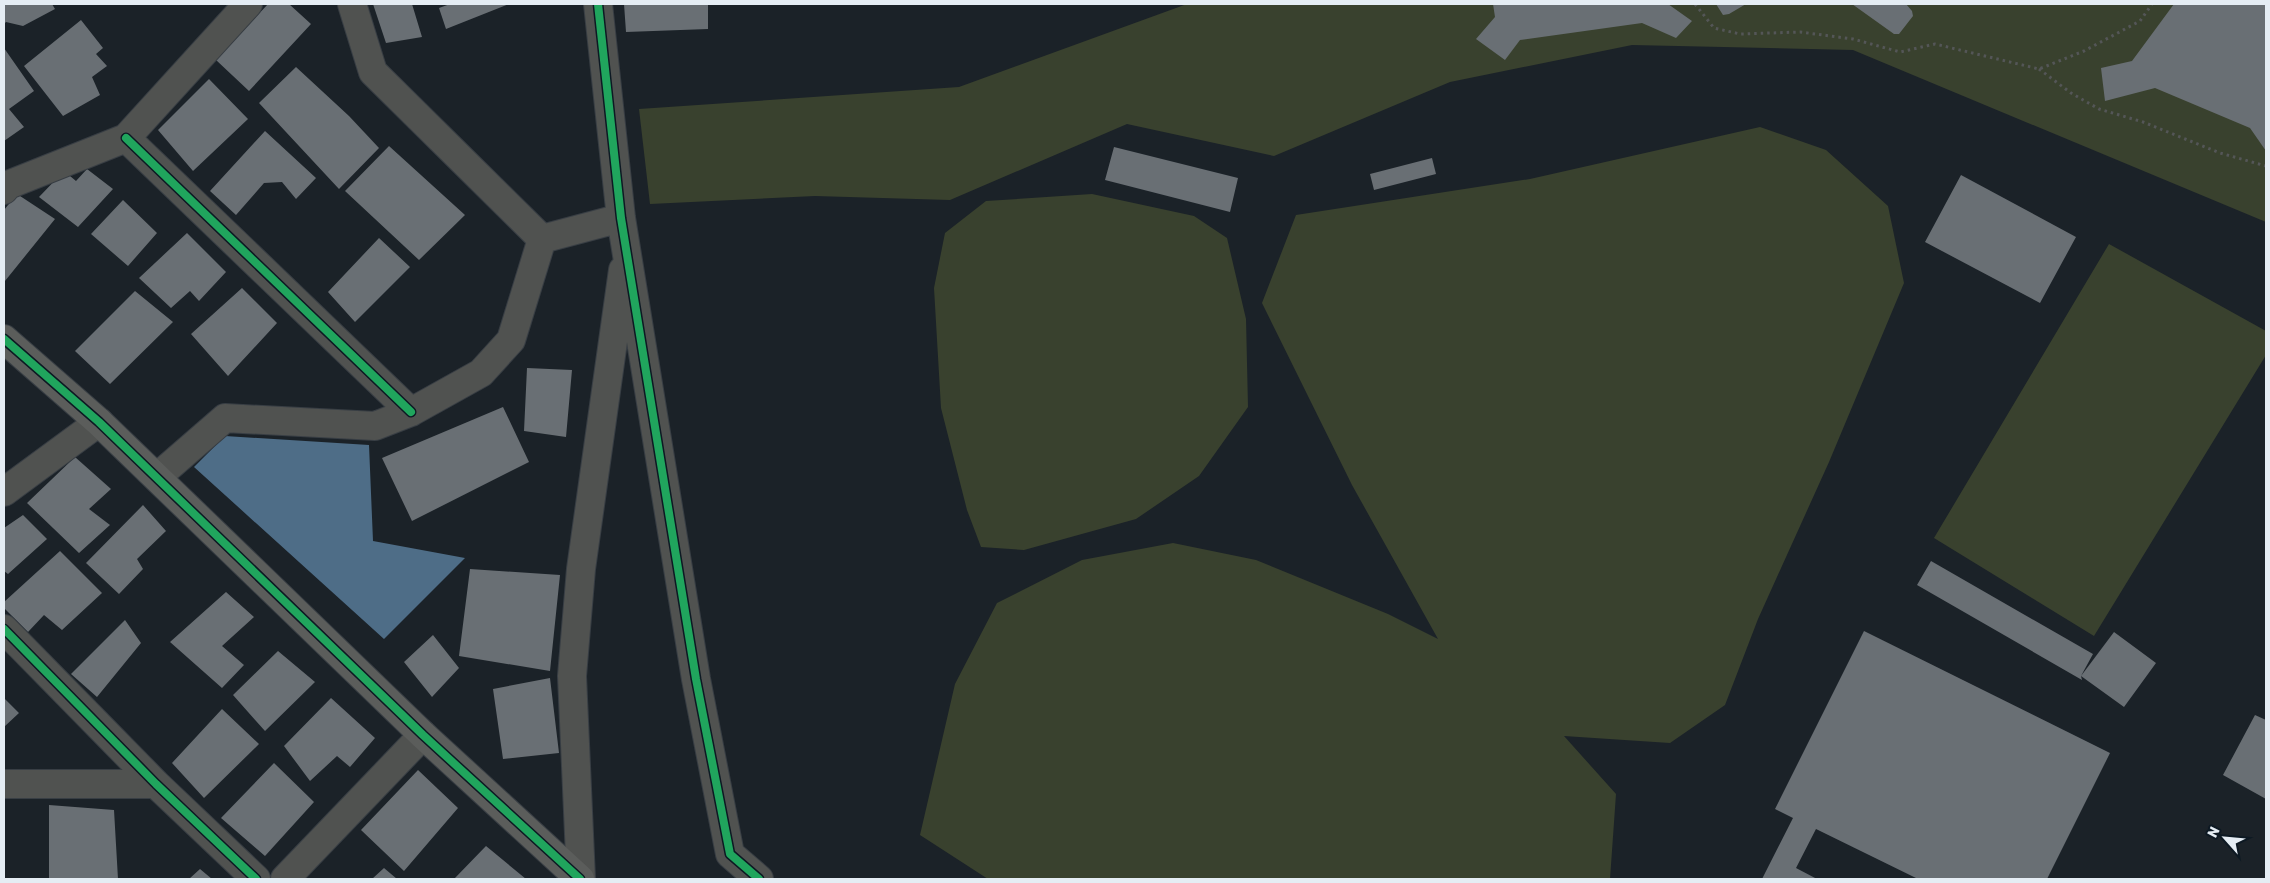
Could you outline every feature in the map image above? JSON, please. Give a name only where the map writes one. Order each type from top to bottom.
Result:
[{"type":"street","points":[[4,190],[8,185],[126,138],[248,4]]},
{"type":"street","points":[[352,4],[373,72],[542,239]]},
{"type":"street","points":[[598,4],[624,230],[696,679],[730,854],[758,879]]},
{"type":"street","points":[[126,138],[411,412]]},
{"type":"street","points":[[542,239],[624,230]]},
{"type":"street","points":[[580,879],[572,676],[581,569],[624,230]]},
{"type":"street","points":[[157,477],[225,418],[375,426],[411,412],[481,374],[510,340],[542,239]]},
{"type":"street","points":[[4,339],[99,422],[423,735],[580,879]]},
{"type":"street","points":[[4,492],[99,422]]},
{"type":"street","points":[[4,629],[156,784],[256,879]]},
{"type":"street","points":[[286,879],[423,735]]},
{"type":"street","points":[[4,784],[156,784]]},
{"type":"path","points":[[1695,4],[1714,28],[1740,34],[1800,32],[1853,39],[1900,52],[1935,44],[2039,68],[2071,93],[2099,109],[2143,122],[2220,153],[2266,166]]},
{"type":"path","points":[[2039,68],[2084,50],[2140,21],[2152,4]]},
{"type":"green space","points":[[1187,4],[2266,4],[2266,222],[1853,50],[1632,45],[1450,82],[1274,156],[1127,124],[950,200],[815,196],[650,204],[639,109],[959,87]]},
{"type":"green space","points":[[1760,127],[1826,150],[1888,206],[1904,283],[1829,462],[1758,619],[1725,705],[1670,743],[1564,736],[1616,794],[1610,879],[988,879],[920,835],[955,684],[997,603],[1082,560],[1173,543],[1256,560],[1388,614],[1438,639],[1352,485],[1262,303],[1296,215],[1530,179]]},
{"type":"green space","points":[[1092,194],[1194,216],[1227,238],[1246,319],[1248,407],[1199,476],[1136,519],[1024,550],[981,547],[967,510],[941,408],[934,288],[945,233],[986,201]]},
{"type":"green space","points":[[2109,244],[2266,331],[2266,355],[2094,636],[1934,538]]},
{"type":"water","points":[[225,436],[369,445],[373,541],[465,558],[384,639],[194,467]]},
{"type":"building","points":[[4,4],[52,4],[55,9],[23,26],[6,22],[4,24]]},
{"type":"building","points":[[268,4],[289,4],[311,24],[249,91],[216,60]]},
{"type":"building","points":[[373,4],[412,4],[422,37],[386,43]]},
{"type":"building","points":[[450,4],[509,4],[446,29],[439,8]]},
{"type":"building","points":[[624,4],[708,4],[708,29],[626,32]]},
{"type":"building","points":[[1493,4],[1668,4],[1692,21],[1676,38],[1642,23],[1520,40],[1505,60],[1476,39],[1495,17]]},
{"type":"building","points":[[1716,4],[1746,4],[1729,14],[1723,15]]},
{"type":"building","points":[[1852,4],[1906,4],[1912,11],[1913,16],[1899,34],[1894,34]]},
{"type":"building","points":[[2174,4],[2266,4],[2266,151],[2250,128],[2155,88],[2105,101],[2101,68],[2132,61]]},
{"type":"building","points":[[81,20],[103,48],[96,54],[107,66],[92,77],[100,95],[63,116],[24,66]]},
{"type":"building","points":[[4,48],[34,91],[9,109],[24,127],[4,141]]},
{"type":"building","points":[[296,67],[349,116],[379,148],[339,189],[259,103]]},
{"type":"building","points":[[209,79],[248,119],[193,171],[158,130]]},
{"type":"building","points":[[265,131],[316,178],[296,199],[282,182],[264,183],[236,215],[210,191]]},
{"type":"building","points":[[389,146],[465,215],[419,260],[345,191]]},
{"type":"building","points":[[1114,147],[1238,178],[1230,212],[1105,180]]},
{"type":"building","points":[[1432,158],[1436,174],[1374,190],[1370,174]]},
{"type":"building","points":[[87,169],[113,189],[78,227],[39,197],[64,171],[76,181]]},
{"type":"building","points":[[1961,175],[2076,237],[2040,303],[1925,242]]},
{"type":"building","points":[[17,194],[55,219],[5,281],[4,210]]},
{"type":"building","points":[[123,200],[157,233],[128,266],[91,234]]},
{"type":"building","points":[[187,233],[226,272],[199,301],[190,291],[171,308],[139,278]]},
{"type":"building","points":[[379,238],[410,267],[355,322],[328,292]]},
{"type":"building","points":[[242,288],[277,323],[228,376],[191,334]]},
{"type":"building","points":[[135,291],[173,322],[110,384],[75,351]]},
{"type":"building","points":[[527,368],[572,370],[566,437],[524,431]]},
{"type":"building","points":[[503,407],[529,462],[412,521],[382,458]]},
{"type":"building","points":[[75,457],[111,489],[89,509],[110,525],[79,553],[27,503]]},
{"type":"building","points":[[143,505],[166,531],[137,559],[143,569],[119,594],[86,563]]},
{"type":"building","points":[[23,515],[47,539],[8,574],[4,571],[4,528]]},
{"type":"building","points":[[60,551],[102,593],[62,630],[44,615],[28,632],[4,608],[4,602]]},
{"type":"building","points":[[1931,561],[2093,654],[2081,676],[2082,680],[1917,585]]},
{"type":"building","points":[[470,569],[560,575],[550,671],[459,656]]},
{"type":"building","points":[[226,592],[254,617],[222,646],[244,665],[222,688],[170,642]]},
{"type":"building","points":[[125,620],[141,643],[97,697],[71,674]]},
{"type":"building","points":[[1864,631],[2110,753],[2047,879],[1918,879],[1816,829],[1796,868],[1817,879],[1762,879],[1793,818],[1775,809]]},
{"type":"building","points":[[2114,632],[2156,663],[2124,707],[2081,676]]},
{"type":"building","points":[[433,635],[459,668],[432,697],[404,662]]},
{"type":"building","points":[[278,651],[315,682],[265,731],[233,695]]},
{"type":"building","points":[[550,678],[559,753],[503,759],[493,689]]},
{"type":"building","points":[[4,698],[19,713],[4,727]]},
{"type":"building","points":[[331,698],[375,738],[350,767],[337,756],[310,781],[284,746]]},
{"type":"building","points":[[222,709],[259,744],[204,798],[172,763]]},
{"type":"building","points":[[2255,715],[2266,720],[2266,799],[2223,775]]},
{"type":"building","points":[[274,763],[314,802],[265,856],[221,818]]},
{"type":"building","points":[[418,770],[458,808],[404,871],[361,830]]},
{"type":"building","points":[[49,805],[114,810],[118,879],[49,879]]},
{"type":"building","points":[[486,846],[526,879],[454,879]]},
{"type":"building","points":[[384,868],[397,879],[372,879]]},
{"type":"building","points":[[200,869],[212,879],[189,879]]},
{"type":"cycle path","points":[[598,4],[621,218],[696,679],[730,854],[759,879]]},
{"type":"cycle path","points":[[126,138],[411,412]]},
{"type":"cycle path","points":[[4,339],[99,422],[423,735],[580,879]]},
{"type":"cycle path","points":[[4,629],[156,784],[256,879]]}]
